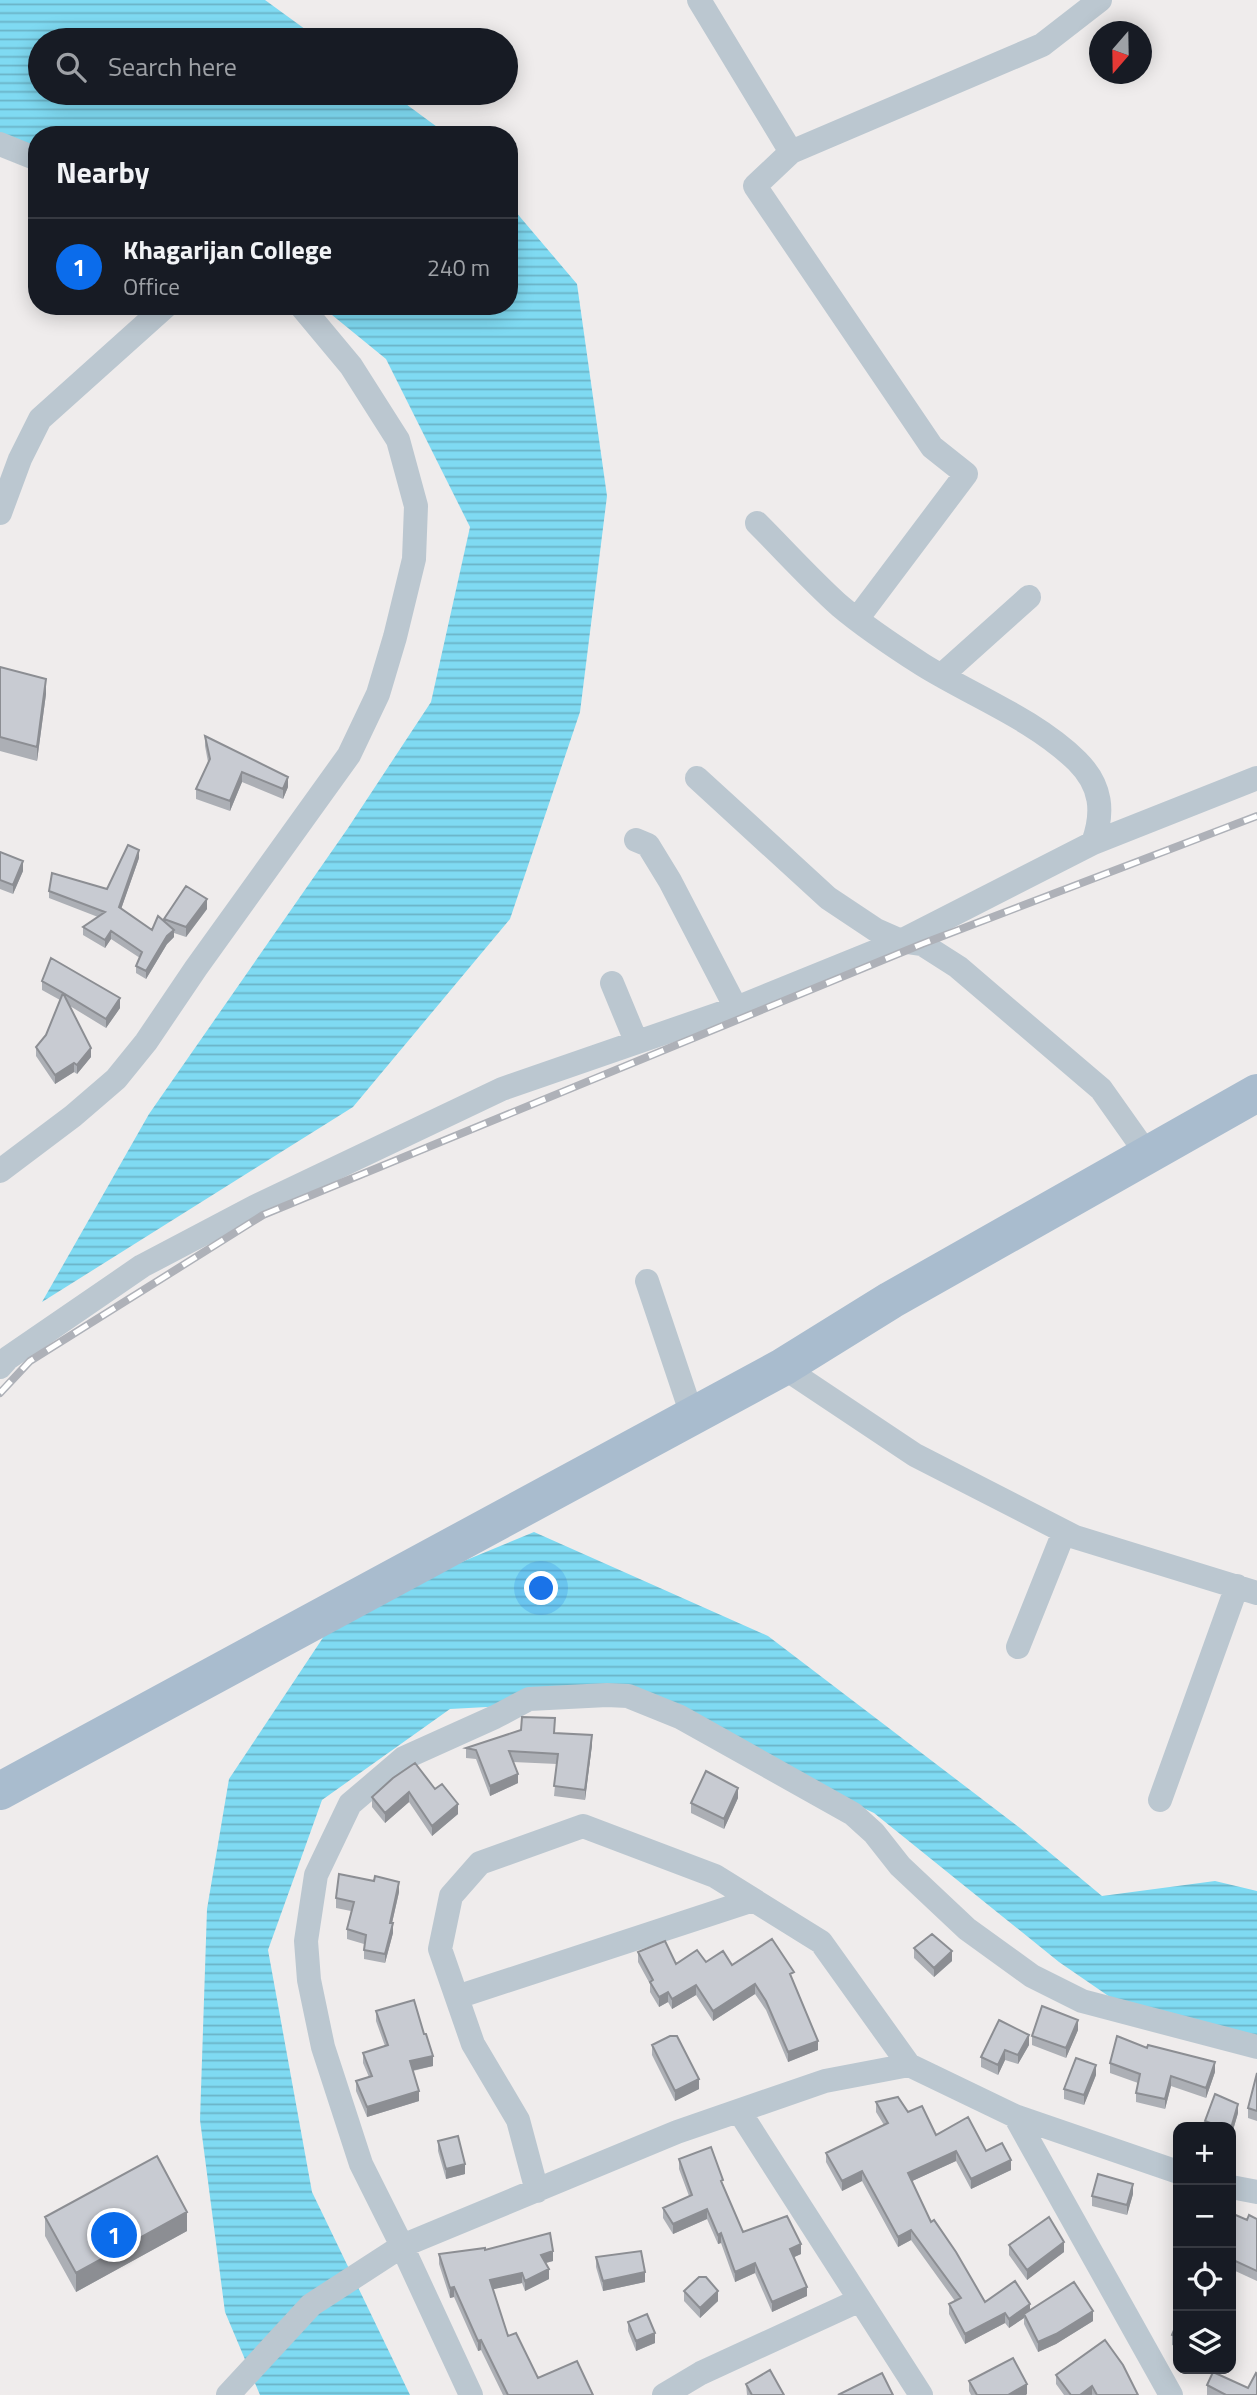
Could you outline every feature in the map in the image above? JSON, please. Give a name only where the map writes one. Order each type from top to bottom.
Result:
[{"type":"main road","points":[[0,1791],[783,1367],[891,1300],[1257,1093]]},
{"type":"street","points":[[699,0],[791,152]]},
{"type":"street","points":[[857,619],[966,474],[932,447],[755,186],[791,152],[1042,45],[1100,0]]},
{"type":"street","points":[[0,144],[28,155]]},
{"type":"street","points":[[0,513],[20,459],[40,419],[156,315]]},
{"type":"street","points":[[0,1171],[73,1116],[116,1079],[146,1042],[349,755],[378,694],[414,559],[416,506],[398,440],[351,366],[308,315]]},
{"type":"street","points":[[757,523],[840,606],[875,633],[942,676],[1039,732],[1078,762],[1098,793],[1100,822],[1093,843]]},
{"type":"street","points":[[942,676],[1029,597]]},
{"type":"street","points":[[697,778],[828,898],[876,930],[901,940],[922,944],[958,967],[1101,1089],[1147,1154]]},
{"type":"street","points":[[0,1367],[8,1358],[142,1266],[254,1207],[502,1089],[736,1008],[901,940],[1093,843],[1257,778]]},
{"type":"street","points":[[636,841],[648,845],[670,881],[736,1008]]},
{"type":"street","points":[[612,984],[636,1041]]},
{"type":"street","points":[[647,1281],[692,1415]]},
{"type":"street","points":[[783,1367],[915,1455],[1064,1532],[1247,1590],[1160,1800]]},
{"type":"street","points":[[1018,1647],[1064,1532]]},
{"type":"street","points":[[471,2395],[361,2164],[323,2047],[309,1980],[306,1941],[316,1875],[350,1804],[404,1758],[529,1699],[628,1696],[680,1717],[853,1814],[874,1833],[900,1866],[967,1929],[1031,1976],[1082,2001],[1257,2047]]},
{"type":"street","points":[[537,2191],[519,2120],[473,2044],[439,1949],[451,1896],[480,1863],[583,1826],[715,1877],[821,1941],[909,2065],[1015,2116],[1173,2170]]},
{"type":"street","points":[[457,1997],[753,1900]]},
{"type":"street","points":[[228,2395],[312,2305],[402,2246],[677,2132],[825,2081],[909,2065]]},
{"type":"street","points":[[739,2111],[920,2395]]},
{"type":"street","points":[[1015,2116],[1171,2395]]},
{"type":"street","points":[[1236,2188],[1257,2192]]},
{"type":"street","points":[[664,2395],[701,2373],[860,2300]]},
{"type":"water","points":[[0,0],[265,0],[304,28],[28,28],[28,105],[407,105],[436,126],[28,126],[28,160],[0,151]]},
{"type":"water","points":[[518,215],[577,284],[607,496],[580,712],[510,919],[353,1107],[42,1302],[149,1114],[348,828],[431,702],[470,527],[386,359],[332,315],[518,315]]},
{"type":"water","points":[[534,1532],[768,1636],[1020,1828],[1102,1896],[1215,1881],[1257,1891],[1257,2057],[1155,2028],[1059,1962],[874,1813],[631,1699],[450,1709],[322,1800],[268,1950],[312,2192],[410,2395],[260,2395],[225,2312],[200,2120],[207,1909],[229,1779],[340,1612]]},
{"type":"building","points":[[0,667],[46,679],[37,747],[0,737]]},
{"type":"building","points":[[205,736],[288,777],[283,789],[242,772],[230,801],[196,789],[210,759]]},
{"type":"building","points":[[128,845],[139,850],[119,907],[152,930],[158,916],[174,930],[167,936],[146,971],[136,966],[142,952],[111,931],[105,940],[83,927],[105,912],[49,891],[52,873],[107,889]]},
{"type":"building","points":[[0,852],[23,861],[13,885],[0,880]]},
{"type":"building","points":[[186,886],[207,899],[186,927],[164,919]]},
{"type":"building","points":[[51,958],[120,998],[106,1019],[42,981]]},
{"type":"building","points":[[63,993],[91,1048],[77,1065],[74,1063],[55,1075],[36,1047],[46,1035]]},
{"type":"building","points":[[522,1717],[555,1718],[554,1733],[592,1735],[585,1790],[554,1786],[558,1754],[509,1751],[518,1774],[490,1786],[476,1750],[466,1748],[521,1730]]},
{"type":"building","points":[[415,1763],[435,1789],[442,1784],[458,1804],[432,1826],[409,1792],[385,1813],[372,1797]]},
{"type":"building","points":[[706,1771],[738,1788],[724,1819],[691,1803]]},
{"type":"building","points":[[339,1874],[374,1881],[375,1876],[399,1882],[385,1954],[364,1950],[366,1935],[347,1929],[354,1902],[336,1898]]},
{"type":"building","points":[[932,1934],[952,1951],[934,1968],[914,1948]]},
{"type":"building","points":[[772,1939],[794,1972],[790,1974],[818,2041],[788,2052],[766,2001],[755,1984],[713,2011],[696,1985],[672,1999],[668,1992],[659,1997],[638,1952],[665,1941],[676,1964],[697,1950],[706,1962],[723,1951],[732,1965]]},
{"type":"building","points":[[414,2000],[433,2056],[410,2061],[419,2091],[367,2107],[356,2081],[372,2076],[363,2053],[388,2045],[376,2011]]},
{"type":"building","points":[[1042,2006],[1078,2020],[1066,2048],[1032,2036]]},
{"type":"building","points":[[999,2020],[1029,2035],[1018,2055],[1005,2050],[998,2065],[981,2057]]},
{"type":"building","points":[[670,2036],[677,2036],[699,2079],[675,2091],[652,2045]]},
{"type":"building","points":[[1117,2036],[1147,2048],[1148,2045],[1215,2062],[1206,2088],[1171,2076],[1165,2099],[1136,2093],[1140,2074],[1110,2063]]},
{"type":"building","points":[[1076,2058],[1096,2065],[1084,2095],[1064,2089]]},
{"type":"building","points":[[1257,2073],[1257,2111],[1248,2108]]},
{"type":"building","points":[[1215,2094],[1238,2104],[1233,2122],[1205,2121]]},
{"type":"building","points":[[898,2097],[908,2112],[922,2106],[936,2135],[968,2117],[986,2151],[1002,2143],[1011,2160],[971,2179],[956,2151],[908,2173],[931,2222],[934,2220],[956,2252],[985,2302],[1015,2281],[1030,2304],[1009,2319],[1005,2313],[965,2334],[949,2304],[961,2298],[911,2230],[898,2237],[862,2171],[842,2181],[826,2153],[888,2123],[876,2102]]},
{"type":"building","points":[[458,2136],[465,2164],[446,2169],[438,2141]]},
{"type":"building","points":[[711,2147],[723,2180],[721,2181],[743,2232],[787,2216],[801,2244],[790,2249],[807,2287],[772,2302],[755,2263],[735,2272],[721,2233],[718,2235],[707,2209],[673,2224],[663,2208],[692,2195],[679,2159]]},
{"type":"building","points":[[157,2156],[187,2212],[76,2273],[45,2217]]},
{"type":"building","points":[[1098,2174],[1133,2184],[1127,2205],[1092,2196]]},
{"type":"building","points":[[1236,2215],[1247,2220],[1249,2215],[1257,2219],[1257,2271],[1236,2261]]},
{"type":"building","points":[[1049,2217],[1064,2242],[1027,2270],[1009,2245]]},
{"type":"building","points":[[550,2233],[553,2251],[541,2255],[549,2269],[525,2281],[522,2273],[490,2280],[508,2336],[516,2333],[538,2378],[577,2361],[593,2395],[508,2395],[481,2340],[478,2341],[454,2287],[450,2288],[439,2254],[485,2250]]},
{"type":"building","points":[[641,2251],[645,2272],[603,2281],[596,2257]]},
{"type":"building","points":[[699,2277],[706,2277],[718,2291],[700,2308],[684,2291]]},
{"type":"building","points":[[1074,2282],[1093,2311],[1038,2342],[1024,2314]]},
{"type":"building","points":[[647,2314],[655,2333],[636,2341],[628,2322]]},
{"type":"building","points":[[1105,2340],[1123,2365],[1138,2395],[1097,2395],[1092,2386],[1080,2395],[1071,2395],[1056,2375]]},
{"type":"building","points":[[1013,2358],[1027,2384],[1008,2395],[977,2395],[969,2381]]},
{"type":"building","points":[[770,2370],[784,2395],[752,2395],[746,2384]]},
{"type":"building","points":[[882,2373],[893,2395],[838,2395]]},
{"type":"building","points":[[1212,2374],[1217,2374],[1248,2388],[1257,2374],[1257,2395],[1226,2395],[1207,2385]]},
{"type":"railway","points":[[0,1393],[30,1361],[263,1215],[922,944],[1257,816]]},
{"type":"place","name":"Khagarijan College","points":[[114,2235]]}]
